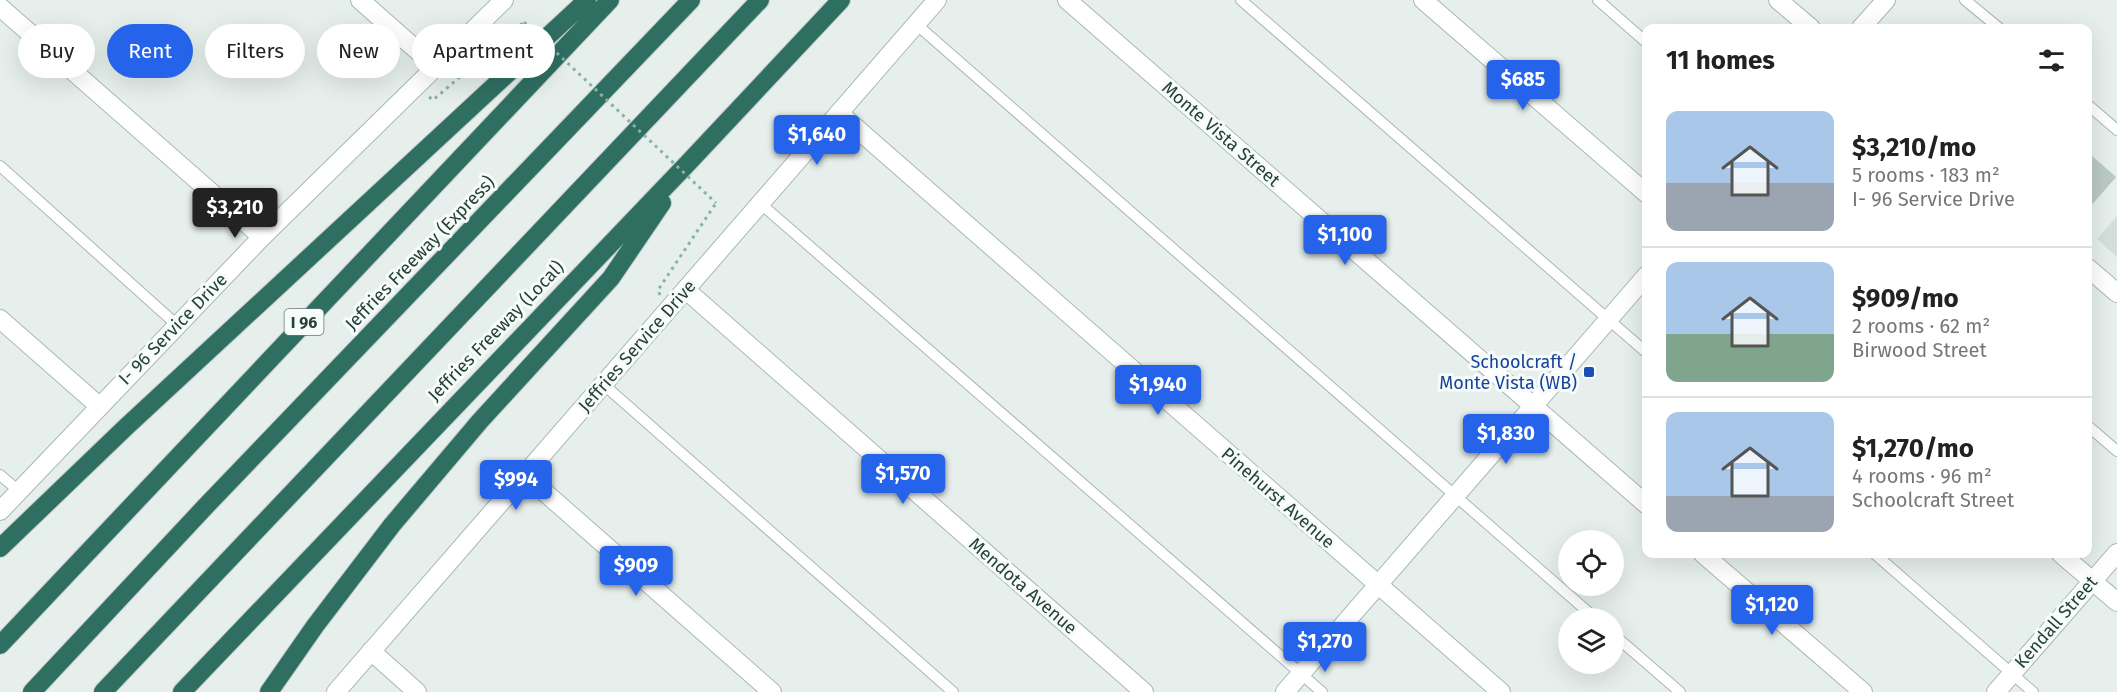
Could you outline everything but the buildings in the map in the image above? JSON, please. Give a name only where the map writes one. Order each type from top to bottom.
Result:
[{"type":"highway","points":[[0,548],[151,404],[587,0]]},
{"type":"highway","name":"I 96","points":[[0,645],[610,0]]},
{"type":"highway","name":"Jeffries Freeway (Express)","points":[[32,692],[204,508],[691,0]]},
{"type":"highway","points":[[104,692],[760,0]]},
{"type":"highway","name":"Jeffries Freeway (Local)","points":[[182,692],[841,0]]},
{"type":"highway","points":[[269,692],[315,626],[399,517],[480,421],[611,278],[688,162]]},
{"type":"street","points":[[360,0],[412,46]]},
{"type":"street","name":"I- 96 Service Drive","points":[[480,24],[504,0]]},
{"type":"street","name":"Jeffries Service Drive","points":[[336,692],[937,0]]},
{"type":"street","name":"Monte Vista Street","points":[[1067,0],[1642,501]]},
{"type":"street","points":[[1423,0],[1642,190]]},
{"type":"street","points":[[1778,0],[1806,24]]},
{"type":"street","points":[[1865,24],[1886,0]]},
{"type":"street","points":[[0,7],[262,237]]},
{"type":"street","name":"I- 96 Service Drive","points":[[0,512],[262,237],[425,78]]},
{"type":"street","name":"Pinehurst Avenue","points":[[839,113],[1501,692]]},
{"type":"street","points":[[2092,271],[2114,286]]},
{"type":"street","points":[[1285,692],[1642,281]]},
{"type":"street","name":"Mendota Avenue","points":[[686,290],[1144,692]]},
{"type":"street","points":[[0,319],[99,406]]},
{"type":"street","points":[[524,474],[772,692]]},
{"type":"street","name":"Kendall Street","points":[[1996,692],[2117,553]]},
{"type":"street","points":[[1708,558],[1863,692]]},
{"type":"street","points":[[2066,558],[2117,602]]},
{"type":"street","points":[[371,651],[417,692]]},
{"type":"lane","points":[[1241,0],[1642,349]]},
{"type":"lane","points":[[1598,0],[1642,39]]},
{"type":"lane","points":[[1965,0],[1994,24]]},
{"type":"lane","points":[[916,24],[1584,608]]},
{"type":"lane","points":[[2092,108],[2117,130]]},
{"type":"lane","points":[[0,166],[177,325]]},
{"type":"lane","points":[[760,204],[1322,692]]},
{"type":"lane","points":[[603,384],[953,692]]},
{"type":"lane","points":[[2092,429],[2117,451]]},
{"type":"lane","points":[[0,475],[19,491]]},
{"type":"lane","points":[[1880,558],[2033,692]]},
{"type":"lane","points":[[1624,643],[1680,692]]},
{"type":"path","points":[[417,86],[432,100],[524,22],[716,203],[658,290],[662,300]]},
{"type":"shaded area","points":[[2117,216],[2117,257],[2097,239]]},
{"type":"place","name":"Schoolcraft / Monte Vista (WB)","points":[[1589,372]]}]
